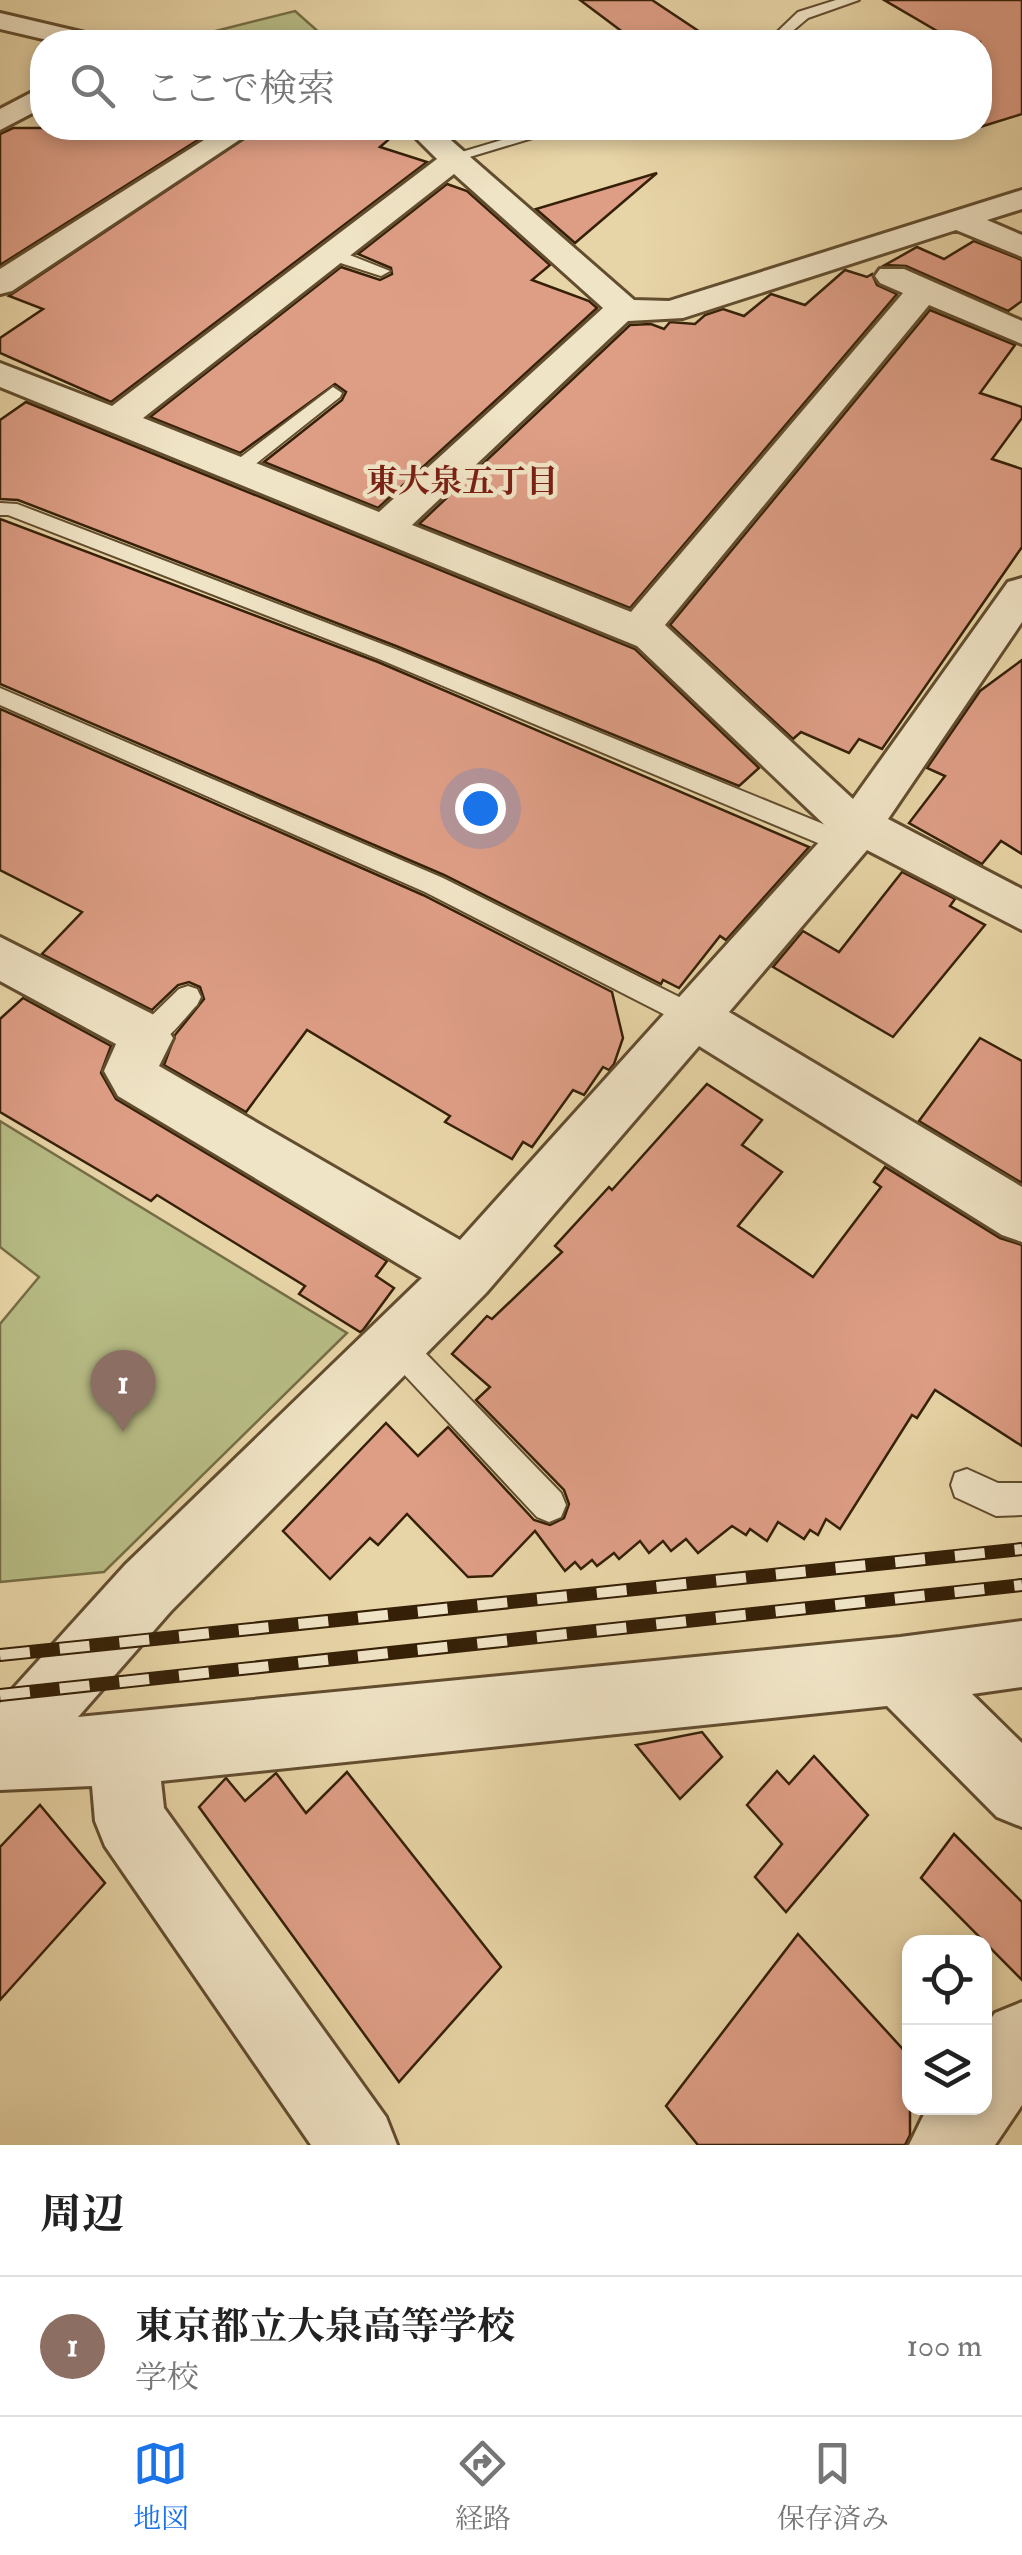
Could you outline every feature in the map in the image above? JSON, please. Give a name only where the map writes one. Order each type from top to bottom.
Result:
[{"type":"street","points":[[0,22],[35,30]]},
{"type":"street","points":[[0,121],[30,103]]},
{"type":"street","points":[[0,284],[223,140]]},
{"type":"street","points":[[434,140],[625,310]]},
{"type":"street","points":[[116,421],[456,159]]},
{"type":"street","points":[[384,529],[604,321],[625,310],[671,311],[1022,200]]},
{"type":"street","points":[[959,220],[1022,247]]},
{"type":"street","points":[[844,256],[1022,334]]},
{"type":"street","points":[[638,631],[924,289]]},
{"type":"street","points":[[10,389],[116,421],[652,636],[828,804],[854,835],[1022,911]]},
{"type":"street","points":[[0,1754],[148,1588],[466,1274],[854,835],[1022,590]]},
{"type":"street","points":[[0,958],[147,1038],[132,1063],[130,1072],[137,1080],[466,1274]]},
{"type":"street","points":[[694,1017],[1022,1217]]},
{"type":"street","points":[[0,1754],[123,1750],[900,1671],[1022,1654]]},
{"type":"street","points":[[900,1671],[1022,1792]]},
{"type":"street","points":[[123,1750],[130,1821],[358,2145]]},
{"type":"street","points":[[992,2082],[1022,2040]]},
{"type":"street","points":[[948,2145],[969,2115]]},
{"type":"lane","points":[[784,30],[802,15],[852,0]]},
{"type":"lane","points":[[456,159],[519,140]]},
{"type":"lane","points":[[331,254],[380,271]]},
{"type":"lane","points":[[236,470],[333,394]]},
{"type":"lane","points":[[0,509],[10,508],[854,835]]},
{"type":"lane","points":[[0,696],[434,885],[694,1017]]},
{"type":"lane","points":[[147,1038],[188,997]]},
{"type":"lane","points":[[396,1344],[549,1505]]},
{"type":"lane","points":[[967,1485],[996,1500],[1022,1500]]},
{"type":"green space","points":[[295,11],[316,30],[220,30]]},
{"type":"green space","points":[[0,1121],[347,1333],[104,1572],[0,1582],[0,1324],[39,1277],[0,1247]]},
{"type":"building","points":[[580,0],[652,0],[697,30],[620,30]]},
{"type":"building","points":[[884,0],[1022,0],[1022,114],[992,123],[992,30],[935,30]]},
{"type":"building","points":[[13,128],[30,128],[30,140],[198,140],[0,265],[0,134]]},
{"type":"building","points":[[242,140],[388,140],[380,147],[427,162],[111,402],[0,353],[0,338],[43,309],[9,296]]},
{"type":"building","points":[[657,173],[575,243],[536,209]]},
{"type":"building","points":[[447,184],[467,191],[550,265],[532,280],[589,301],[597,308],[378,508],[264,462],[342,400],[346,392],[335,384],[240,453],[150,417],[341,267],[380,280],[392,274],[391,268],[358,254]]},
{"type":"building","points":[[974,241],[1022,260],[1022,301],[1008,311],[906,266],[885,265],[917,247],[944,259]]},
{"type":"building","points":[[845,270],[867,277],[872,274],[877,285],[897,294],[630,608],[419,524],[630,325],[651,324],[664,329],[670,322],[695,324],[705,315],[723,309],[744,316],[771,294],[805,305]]},
{"type":"building","points":[[930,310],[1015,345],[980,393],[1022,407],[1022,418],[992,459],[1022,469],[1022,547],[882,749],[859,739],[849,753],[801,732],[793,739],[670,625]]},
{"type":"building","points":[[26,402],[635,649],[759,768],[739,786],[396,646],[18,500],[0,499],[0,420]]},
{"type":"building","points":[[0,519],[378,662],[809,847],[726,940],[720,936],[679,988],[663,980],[661,984],[444,875],[0,684]]},
{"type":"building","points":[[1022,660],[1022,854],[1001,841],[982,864],[909,823],[945,776],[927,768],[980,691]]},
{"type":"building","points":[[0,709],[423,895],[612,992],[623,1038],[614,1064],[609,1070],[603,1067],[584,1095],[573,1090],[532,1147],[523,1142],[512,1159],[445,1122],[450,1116],[307,1030],[246,1112],[164,1065],[175,1035],[204,999],[200,987],[189,982],[178,985],[152,1010],[42,954],[82,912],[0,870]]},
{"type":"building","points":[[902,872],[955,899],[950,906],[985,925],[893,1037],[773,967],[803,931],[839,952]]},
{"type":"building","points":[[23,998],[111,1046],[101,1073],[116,1099],[387,1261],[376,1276],[394,1288],[363,1330],[360,1332],[299,1294],[305,1286],[157,1195],[151,1201],[0,1112],[0,1019]]},
{"type":"building","points":[[980,1038],[1022,1061],[1022,1183],[919,1121]]},
{"type":"building","points":[[707,1084],[762,1120],[742,1145],[782,1172],[738,1226],[813,1277],[881,1187],[874,1182],[885,1167],[1000,1238],[1022,1245],[1022,1446],[935,1390],[917,1418],[912,1415],[840,1529],[826,1519],[818,1535],[810,1530],[804,1539],[778,1522],[767,1541],[750,1529],[746,1535],[732,1526],[698,1553],[686,1539],[671,1551],[663,1541],[649,1553],[640,1541],[619,1559],[614,1553],[597,1566],[592,1560],[581,1569],[575,1562],[565,1571],[535,1531],[492,1576],[468,1577],[407,1514],[378,1545],[370,1538],[330,1579],[283,1531],[386,1423],[418,1456],[448,1427],[534,1520],[550,1525],[564,1518],[569,1504],[564,1490],[476,1400],[490,1387],[452,1354],[487,1316],[492,1319],[562,1252],[555,1246],[609,1187],[612,1190]]},
{"type":"building","points":[[702,1732],[722,1757],[680,1799],[636,1745]]},
{"type":"building","points":[[814,1756],[868,1815],[786,1912],[755,1877],[782,1844],[747,1805],[777,1771],[789,1784]]},
{"type":"building","points":[[347,1772],[501,1967],[399,2082],[199,1807],[226,1778],[245,1801],[276,1773],[306,1813]]},
{"type":"building","points":[[40,1805],[105,1883],[0,2000],[0,1847]]},
{"type":"building","points":[[954,1834],[1022,1902],[1022,1980],[992,1950],[992,1935],[977,1935],[921,1878]]},
{"type":"building","points":[[798,1934],[902,2048],[902,2115],[910,2115],[910,2135],[905,2145],[698,2145],[666,2106]]},
{"type":"railway","points":[[0,1655],[1022,1549]]},
{"type":"railway","points":[[0,1695],[1022,1585]]},
{"type":"place","name":"東京都立大泉高等学校","points":[[123,1432]]},
{"type":"district","name":"東大泉五丁目","points":[[462,482]]}]
